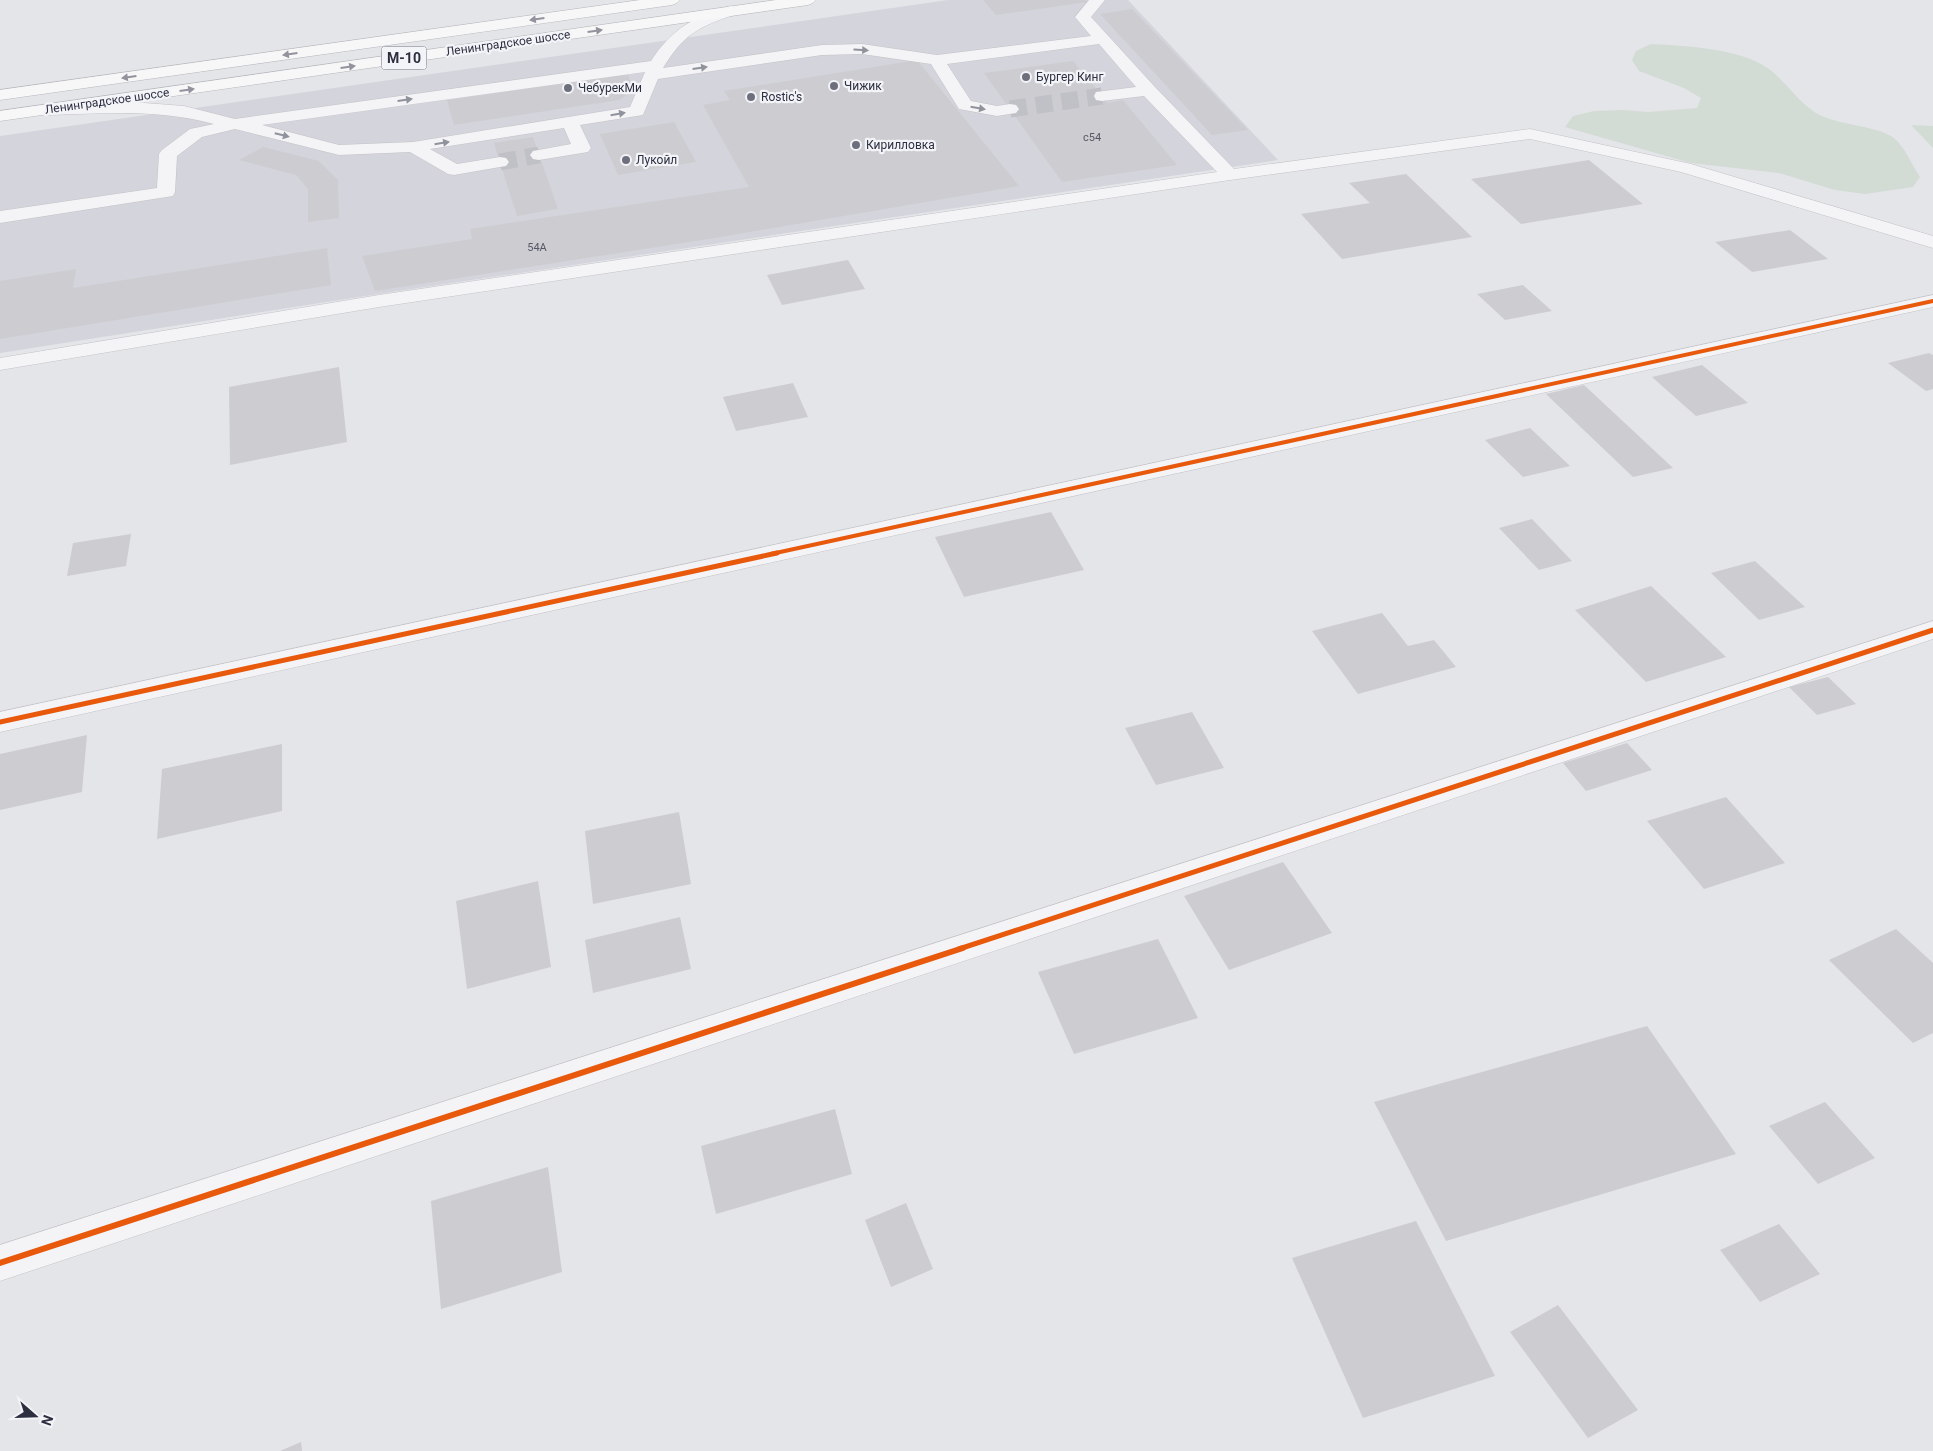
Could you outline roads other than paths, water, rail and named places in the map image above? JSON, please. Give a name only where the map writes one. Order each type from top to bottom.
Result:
[{"type":"highway","name":"Ленинградское шоссе","points":[[0,95],[672,0]]},
{"type":"highway","name":"Ленинградское шоссе","points":[[0,116],[808,0]]},
{"type":"street","points":[[1097,0],[1083,17],[1148,90],[1230,175]]},
{"type":"street","points":[[44,110],[131,107],[184,111],[339,150],[413,147],[637,111],[668,45],[694,25],[731,11]]},
{"type":"street","points":[[0,217],[166,192],[168,154],[196,133],[235,124],[822,50],[862,49],[937,60],[1101,39]]},
{"type":"street","points":[[937,60],[965,105],[997,111],[1010,109]]},
{"type":"street","points":[[1102,96],[1148,90]]},
{"type":"street","points":[[539,155],[582,148],[570,123]]},
{"type":"street","points":[[0,364],[379,301],[1230,175],[1530,134],[1685,168],[1933,242]]},
{"type":"street","points":[[413,147],[454,170],[500,162]]},
{"type":"street","points":[[0,722],[1933,301]]},
{"type":"street","points":[[0,1263],[1933,630]]},
{"type":"tunnel","points":[[1010,109],[1102,96]]},
{"type":"tunnel","points":[[500,162],[539,155]]},
{"type":"place","name":"Бургер Кинг","points":[[1026,77]]},
{"type":"place","name":"Чижик","points":[[834,86]]},
{"type":"place","name":"ЧебурекМи","points":[[568,88]]},
{"type":"place","name":"Rostic's","points":[[751,97]]},
{"type":"place","name":"Кирилловка","points":[[856,145]]},
{"type":"place","name":"Лукойл","points":[[626,160]]}]
